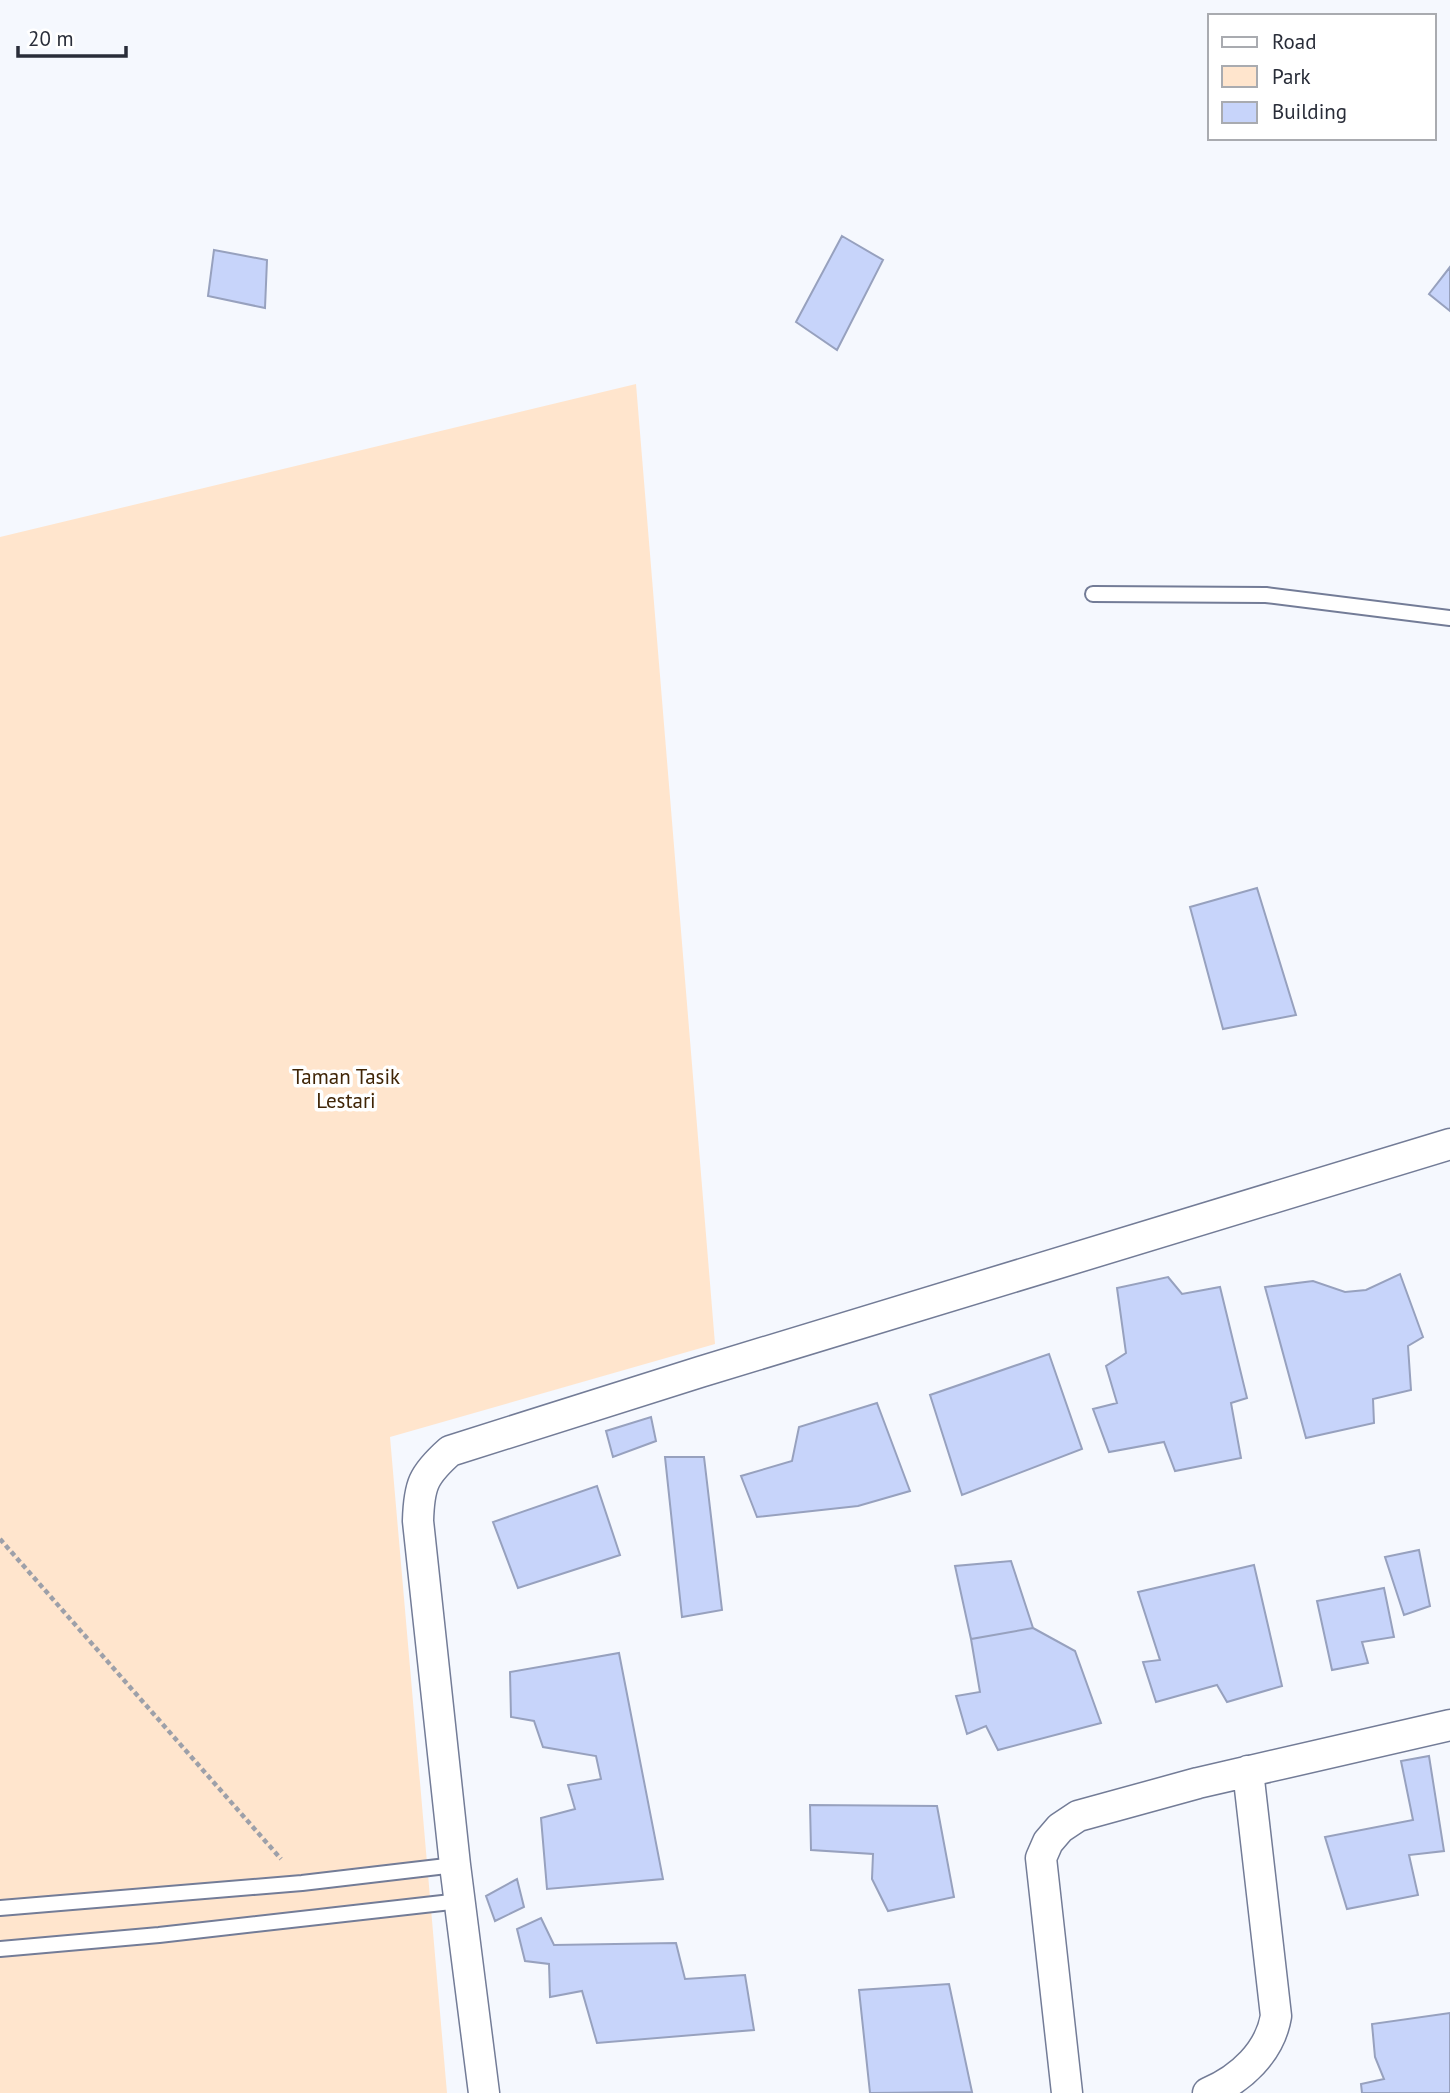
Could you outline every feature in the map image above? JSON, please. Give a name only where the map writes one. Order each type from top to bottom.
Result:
[{"type":"street","points":[[484,2093],[455,1865],[418,1521],[419,1492],[430,1469],[450,1451],[700,1372],[1450,1144]]},
{"type":"street","points":[[1067,2093],[1064,2046],[1041,1858],[1048,1842],[1060,1828],[1078,1816],[1248,1770],[1450,1726]]},
{"type":"street","points":[[1208,2093],[1232,2082],[1252,2063],[1273,2032],[1276,2015],[1248,1770]]},
{"type":"lane","points":[[1093,594],[1266,595],[1450,618]]},
{"type":"lane","points":[[0,1908],[302,1883],[455,1865]]},
{"type":"lane","points":[[0,1949],[159,1935],[460,1901]]},
{"type":"path","points":[[0,1539],[302,1883]]},
{"type":"green space","name":"Taman Tasik Lestari","points":[[636,384],[715,1344],[390,1437],[447,2093],[0,2093],[0,537]]},
{"type":"building","points":[[842,236],[883,260],[837,350],[796,322]]},
{"type":"building","points":[[214,250],[267,260],[265,308],[208,296]]},
{"type":"building","points":[[1450,267],[1450,311],[1429,294]]},
{"type":"building","points":[[1257,888],[1296,1015],[1223,1029],[1190,907]]},
{"type":"building","points":[[1400,1274],[1423,1337],[1408,1346],[1411,1390],[1373,1399],[1374,1423],[1306,1438],[1265,1287],[1313,1281],[1345,1292],[1366,1290]]},
{"type":"building","points":[[1168,1277],[1182,1294],[1220,1287],[1247,1398],[1231,1403],[1241,1458],[1175,1471],[1164,1442],[1109,1452],[1093,1409],[1117,1403],[1106,1366],[1126,1353],[1117,1288]]},
{"type":"building","points":[[1049,1354],[1082,1449],[962,1495],[930,1395]]},
{"type":"building","points":[[877,1403],[910,1491],[858,1506],[757,1517],[741,1476],[792,1461],[799,1427]]},
{"type":"building","points":[[651,1417],[656,1441],[613,1457],[606,1431]]},
{"type":"building","points":[[665,1457],[704,1457],[722,1610],[682,1617]]},
{"type":"building","points":[[597,1486],[620,1555],[518,1588],[493,1522]]},
{"type":"building","points":[[1419,1550],[1430,1606],[1404,1615],[1385,1557]]},
{"type":"building","points":[[1011,1561],[1033,1628],[971,1639],[955,1566]]},
{"type":"building","points":[[1254,1565],[1282,1686],[1227,1702],[1217,1685],[1156,1702],[1143,1662],[1160,1660],[1138,1592]]},
{"type":"building","points":[[1384,1588],[1394,1637],[1362,1642],[1368,1663],[1332,1670],[1317,1601]]},
{"type":"building","points":[[1033,1628],[1075,1651],[1101,1723],[998,1750],[986,1726],[967,1734],[956,1696],[980,1692],[971,1639]]},
{"type":"building","points":[[619,1653],[663,1879],[547,1889],[541,1818],[575,1809],[568,1785],[601,1779],[596,1756],[543,1747],[534,1721],[511,1717],[510,1672]]},
{"type":"building","points":[[1429,1756],[1444,1851],[1409,1855],[1418,1895],[1347,1909],[1325,1837],[1413,1820],[1401,1761]]},
{"type":"building","points":[[810,1805],[937,1806],[954,1897],[888,1911],[872,1879],[873,1854],[811,1850]]},
{"type":"building","points":[[517,1879],[524,1907],[495,1921],[486,1896]]},
{"type":"building","points":[[541,1918],[554,1945],[676,1943],[685,1979],[745,1975],[754,2030],[597,2043],[582,1991],[550,1997],[549,1964],[525,1961],[517,1929]]},
{"type":"building","points":[[949,1984],[972,2092],[870,2093],[859,1990]]},
{"type":"building","points":[[1450,2013],[1450,2093],[1362,2093],[1361,2084],[1384,2079],[1375,2057],[1372,2024]]}]
